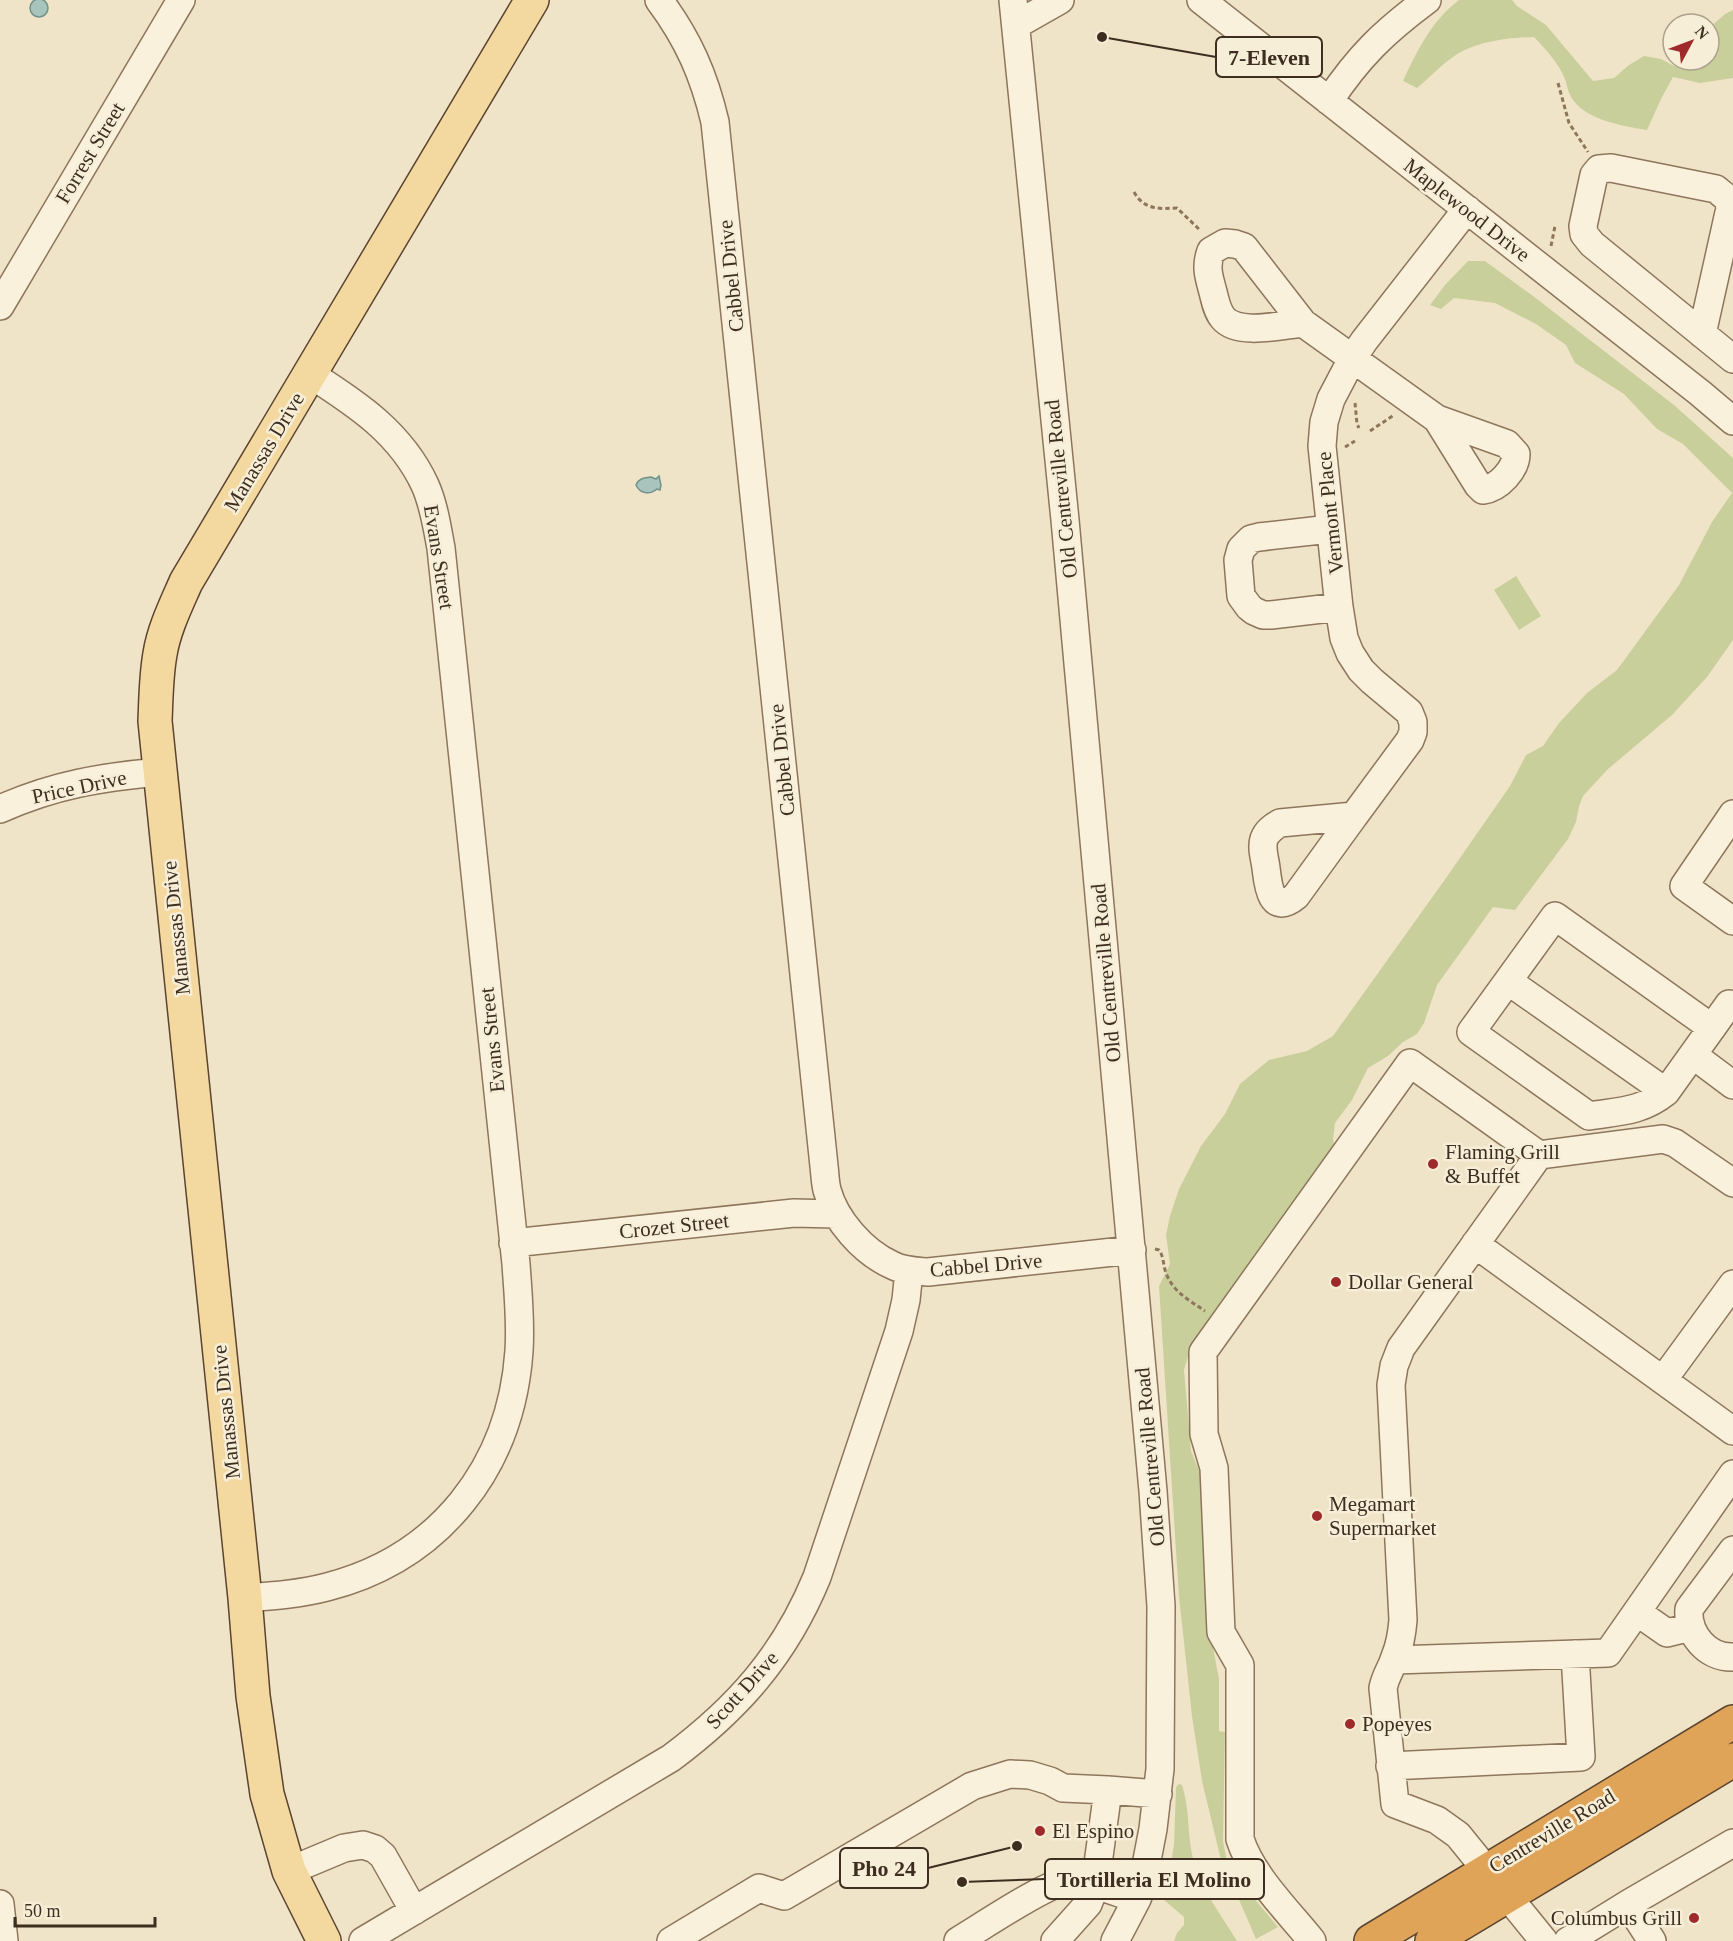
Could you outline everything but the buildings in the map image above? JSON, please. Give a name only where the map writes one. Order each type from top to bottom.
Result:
[{"type":"highway","name":"Centreville Road","points":[[1371,1941],[1733,1722]]},
{"type":"highway","name":"Centreville Road","points":[[1432,1941],[1733,1760]]},
{"type":"main road","name":"Manassas Drive","points":[[324,1941],[289,1871],[267,1794],[253,1696],[245,1598],[155,721],[156,682],[160,652],[171,616],[186,582],[532,0]]},
{"type":"street","name":"Forrest Street","points":[[0,306],[181,0]]},
{"type":"street","name":"Cabbel Drive","points":[[659,0],[675,20],[695,56],[707,88],[715,122],[824,1166],[827,1189],[836,1214],[860,1244],[891,1265],[909,1271],[928,1272],[1132,1250]]},
{"type":"street","points":[[1014,12],[1060,0]]},
{"type":"street","name":"Maplewood Drive","points":[[1201,0],[1733,421]]},
{"type":"street","points":[[1329,100],[1399,8],[1427,0]]},
{"type":"street","name":"Old Centreville Road","points":[[1014,12],[1065,520],[1132,1250],[1161,1606],[1158,1794],[1142,1886],[1115,1941]]},
{"type":"street","points":[[1702,334],[1730,208],[1728,199],[1716,189],[1611,168],[1599,169],[1594,175],[1583,226],[1584,234],[1592,244],[1702,334],[1733,359]]},
{"type":"street","name":"Vermont Place","points":[[1354,816],[1410,740],[1413,722],[1409,712],[1361,670],[1344,638],[1322,446],[1324,422],[1331,399],[1352,359],[1467,209]]},
{"type":"street","points":[[1303,323],[1242,328],[1231,326],[1221,317],[1206,268],[1211,251],[1225,243],[1244,248],[1303,323],[1437,419]]},
{"type":"street","name":"Evans Street","points":[[245,1598],[285,1595],[327,1587],[366,1574],[392,1562],[444,1524],[482,1475],[497,1445],[505,1425],[514,1388],[519,1351],[520,1315],[513,1243],[441,548],[434,510],[415,465],[401,446],[369,414],[310,374]]},
{"type":"street","points":[[1330,529],[1258,537],[1245,544],[1238,560],[1241,596],[1249,607],[1263,615],[1339,608]]},
{"type":"street","name":"Price Drive","points":[[0,809],[62,786],[111,776],[160,772]]},
{"type":"street","points":[[1733,814],[1684,886],[1733,921]]},
{"type":"street","points":[[1712,1028],[1555,916],[1471,1032],[1589,1116],[1635,1110],[1648,1105],[1666,1092],[1693,1055],[1729,1004],[1733,1007]]},
{"type":"street","points":[[1508,981],[1666,1092]]},
{"type":"street","points":[[1693,1055],[1733,1085]]},
{"type":"street","points":[[1312,1941],[1255,1870],[1244,1852],[1240,1839],[1240,1665],[1221,1632],[1214,1468],[1204,1434],[1203,1352],[1410,1063],[1539,1155],[1663,1139],[1675,1143],[1733,1183]]},
{"type":"street","points":[[1539,1155],[1401,1348],[1394,1366],[1390,1385],[1403,1620],[1401,1638],[1383,1688],[1395,1804],[1437,1820],[1458,1835],[1548,1940],[1628,1904],[1733,1843]]},
{"type":"street","name":"Crozet Street","points":[[513,1243],[794,1214],[836,1214]]},
{"type":"street","points":[[1475,1244],[1733,1431]]},
{"type":"street","name":"Scott Drive","points":[[363,1941],[671,1758],[704,1733],[734,1705],[766,1668],[789,1635],[817,1577],[899,1331],[906,1300],[909,1271]]},
{"type":"street","points":[[1663,1380],[1733,1284]]},
{"type":"street","points":[[1394,1660],[1608,1653],[1729,1488]]},
{"type":"street","points":[[1733,1550],[1689,1609],[1688,1621],[1704,1648],[1715,1655],[1733,1657]]},
{"type":"street","points":[[1637,1612],[1667,1633],[1691,1627]]},
{"type":"street","points":[[1390,1766],[1581,1758],[1575,1654]]},
{"type":"street","points":[[671,1941],[759,1888],[784,1896],[972,1786],[1010,1774],[1030,1775],[1050,1780],[1063,1788],[1158,1794]]},
{"type":"street","points":[[1055,1941],[1088,1904],[1095,1886],[1108,1790]]},
{"type":"street","points":[[289,1871],[344,1848],[363,1845],[375,1848],[383,1856],[414,1911]]},
{"type":"street","points":[[958,1941],[1058,1883],[1078,1881],[1137,1899]]},
{"type":"street","points":[[0,1904],[4,1941]]},
{"type":"street","points":[[1628,1904],[1652,1941]]},
{"type":"path","points":[[1558,83],[1569,123],[1599,169]]},
{"type":"path","points":[[1134,192],[1139,201],[1147,207],[1177,208],[1217,247]]},
{"type":"path","points":[[1552,239],[1555,226]]},
{"type":"path","points":[[1132,1250],[1159,1250],[1163,1256],[1169,1281],[1177,1291],[1224,1323]]},
{"type":"green space","points":[[1459,0],[1512,0],[1517,6],[1546,25],[1593,81],[1614,78],[1644,56],[1661,59],[1661,72],[1721,72],[1721,18],[1733,10],[1733,78],[1700,83],[1673,77],[1647,130],[1605,121],[1577,105],[1570,95],[1559,67],[1534,37],[1503,40],[1472,47],[1448,61],[1417,88],[1403,81],[1420,47],[1449,8]]},
{"type":"green space","points":[[1468,261],[1485,261],[1533,296],[1674,405],[1733,458],[1733,640],[1707,677],[1672,715],[1608,769],[1583,796],[1576,822],[1568,839],[1515,910],[1493,907],[1437,985],[1424,1023],[1417,1034],[1368,1068],[1352,1100],[1335,1123],[1333,1139],[1337,1152],[1189,1353],[1184,1370],[1191,1451],[1202,1478],[1210,1632],[1219,1679],[1219,1731],[1225,1732],[1223,1841],[1227,1862],[1236,1877],[1278,1927],[1256,1939],[1220,1856],[1202,1781],[1192,1716],[1179,1597],[1159,1286],[1170,1264],[1166,1235],[1170,1216],[1179,1189],[1201,1146],[1225,1114],[1240,1084],[1269,1060],[1307,1051],[1333,1036],[1510,786],[1526,755],[1543,746],[1559,723],[1587,693],[1617,670],[1679,585],[1712,522],[1732,493],[1683,444],[1657,429],[1624,394],[1575,363],[1566,345],[1536,324],[1495,303],[1454,298],[1441,309],[1430,305]]},
{"type":"green space","points":[[1516,576],[1541,616],[1519,630],[1494,590]]},
{"type":"green space","points":[[1179,1784],[1182,1785],[1185,1794],[1190,1845],[1199,1877],[1237,1941],[1174,1941],[1184,1925],[1184,1917],[1164,1900],[1174,1845],[1176,1787]]},
{"type":"water","points":[[35,-1],[43,-1],[48,4],[46,15],[35,17],[30,12],[30,4]]},
{"type":"water","points":[[659,476],[660,490],[645,493],[636,485],[642,479],[651,477],[656,479]]},
{"type":"place","name":"7-Eleven","points":[[1102,37]]},
{"type":"place","name":"Flaming Grill & Buffet","points":[[1433,1164]]},
{"type":"place","name":"Dollar General","points":[[1336,1282]]},
{"type":"place","name":"Megamart Supermarket","points":[[1317,1516]]},
{"type":"place","name":"Popeyes","points":[[1350,1724]]},
{"type":"place","name":"El Espino","points":[[1040,1831]]},
{"type":"place","name":"Pho 24","points":[[1017,1846]]},
{"type":"place","name":"Tortilleria El Molino","points":[[962,1882]]},
{"type":"place","name":"Columbus Grill","points":[[1694,1918]]}]
